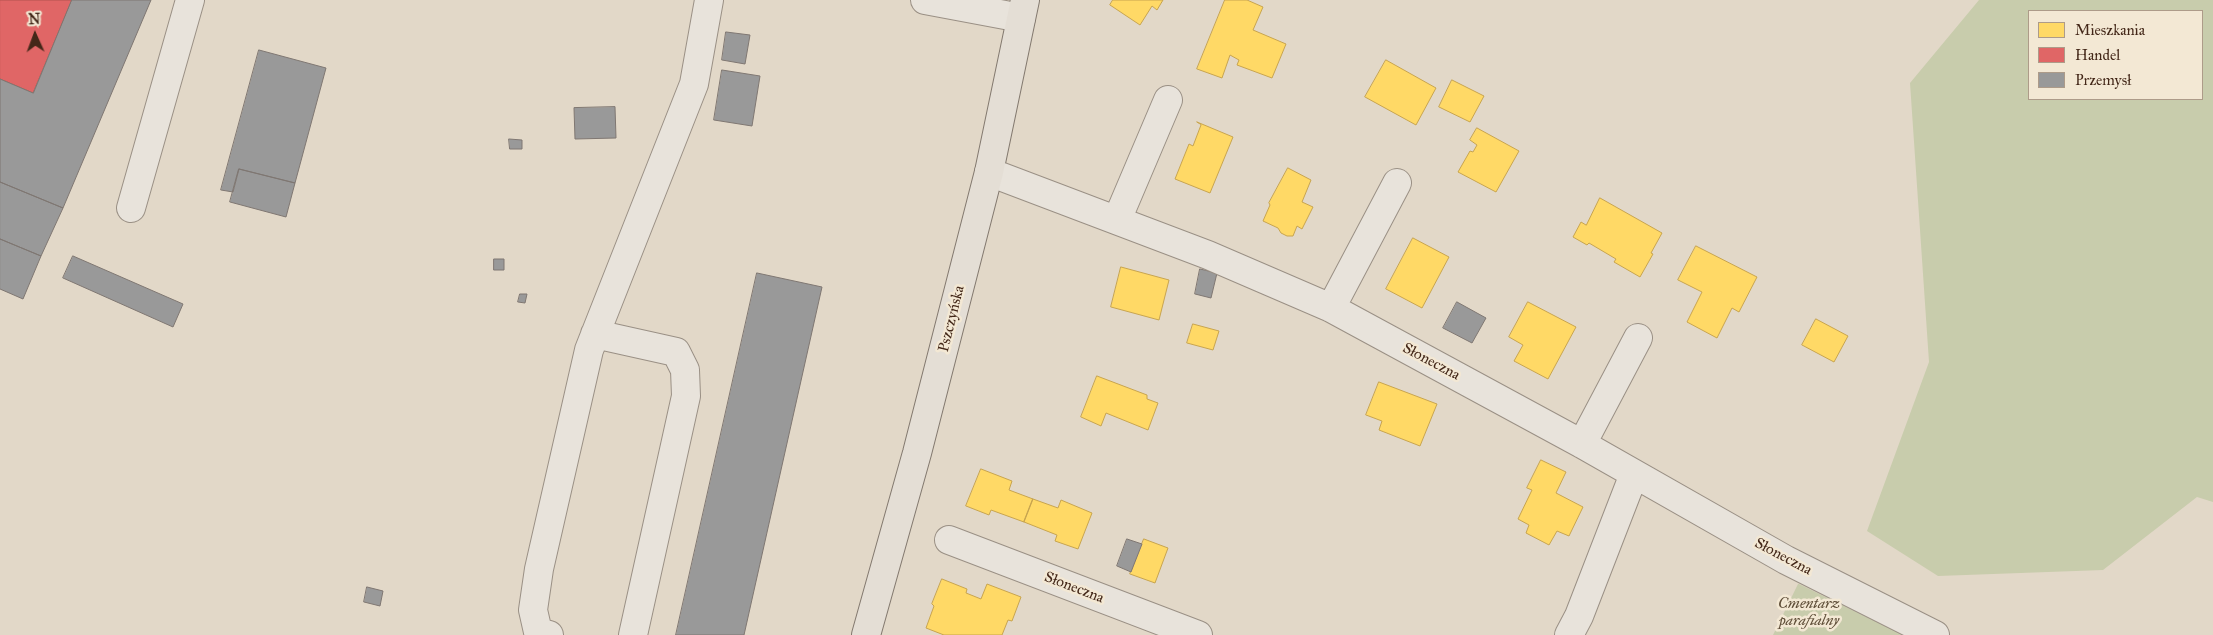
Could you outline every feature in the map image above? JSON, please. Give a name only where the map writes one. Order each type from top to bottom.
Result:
[{"type":"main road","name":"Pszczyńska","points":[[866,635],[918,453],[989,172],[1023,9]]},
{"type":"street","points":[[131,208],[190,0]]},
{"type":"street","points":[[549,635],[538,632],[532,610],[539,569],[589,350],[694,84],[709,0]]},
{"type":"street","points":[[924,0],[1023,9]]},
{"type":"street","points":[[1117,220],[1168,100]]},
{"type":"street","name":"Słoneczna","points":[[989,172],[1208,255],[1332,308],[1582,444],[1786,560],[1935,635]]},
{"type":"street","points":[[1332,308],[1397,183]]},
{"type":"street","points":[[596,334],[676,352],[685,370],[686,396],[633,635]]},
{"type":"street","points":[[1582,444],[1638,338]]},
{"type":"street","points":[[1569,635],[1580,616],[1634,474]]},
{"type":"street","name":"Słoneczna","points":[[949,540],[1198,635]]},
{"type":"green space","points":[[1979,0],[2213,0],[2213,502],[2197,497],[2103,570],[1938,576],[1867,531],[1929,362],[1910,83]]},
{"type":"green space","name":"Cmentarz parafialny","points":[[1799,584],[1903,635],[1773,635]]},
{"type":"building: Mieszkania","points":[[1113,0],[1163,0],[1157,10],[1152,6],[1140,25],[1110,5]]},
{"type":"building: Mieszkania","points":[[1225,0],[1247,0],[1263,7],[1253,30],[1286,44],[1272,78],[1237,65],[1239,60],[1230,55],[1222,78],[1197,69]]},
{"type":"building: Mieszkania","points":[[1386,60],[1436,88],[1416,125],[1365,97]]},
{"type":"building: Mieszkania","points":[[1452,80],[1484,96],[1470,122],[1439,107]]},
{"type":"building: Mieszkania","points":[[1197,122],[1233,137],[1210,193],[1175,179],[1189,144],[1193,146],[1201,125]]},
{"type":"building: Mieszkania","points":[[1477,128],[1519,151],[1496,192],[1458,172],[1470,151],[1473,152],[1477,145],[1470,140]]},
{"type":"building: Mieszkania","points":[[1288,168],[1311,180],[1302,202],[1313,207],[1302,229],[1297,226],[1293,236],[1281,233],[1278,228],[1263,221],[1270,205],[1269,203]]},
{"type":"building: Mieszkania","points":[[1600,198],[1662,233],[1640,277],[1614,262],[1616,259],[1589,243],[1587,245],[1573,237],[1581,222],[1586,225]]},
{"type":"building: Mieszkania","points":[[1413,238],[1449,257],[1422,308],[1386,289]]},
{"type":"building: Mieszkania","points":[[1696,246],[1757,277],[1739,312],[1732,308],[1717,338],[1687,322],[1702,292],[1678,280]]},
{"type":"building: Mieszkania","points":[[1121,267],[1169,280],[1159,320],[1111,307]]},
{"type":"building: Mieszkania","points":[[1528,302],[1576,327],[1548,379],[1514,361],[1523,345],[1509,337]]},
{"type":"building: Mieszkania","points":[[1816,319],[1848,336],[1834,362],[1802,345]]},
{"type":"building: Mieszkania","points":[[1193,324],[1219,331],[1213,350],[1187,343]]},
{"type":"building: Mieszkania","points":[[1097,376],[1147,395],[1147,399],[1158,403],[1148,430],[1106,413],[1101,426],[1081,417]]},
{"type":"building: Mieszkania","points":[[1379,382],[1437,404],[1420,446],[1379,430],[1382,421],[1366,415]]},
{"type":"building: Mieszkania","points":[[1541,460],[1566,472],[1556,493],[1583,507],[1569,536],[1557,531],[1549,545],[1526,533],[1529,525],[1518,519],[1532,490],[1527,488]]},
{"type":"building: Mieszkania","points":[[981,469],[1012,481],[1009,490],[1033,499],[1024,522],[991,510],[989,515],[966,506]]},
{"type":"building: Mieszkania","points":[[1033,499],[1058,508],[1061,500],[1092,513],[1078,549],[1055,541],[1057,535],[1024,522]]},
{"type":"building: Mieszkania","points":[[1144,539],[1168,548],[1155,583],[1130,574]]},
{"type":"building: Mieszkania","points":[[942,579],[967,589],[966,593],[981,599],[987,584],[1021,597],[1012,621],[1008,620],[1002,635],[944,635],[926,628],[934,606],[932,604]]},
{"type":"building: Handel","points":[[0,0],[72,0],[33,93],[0,79]]},
{"type":"building: Przemysł","points":[[72,0],[151,0],[63,208],[0,182],[0,79],[33,93]]},
{"type":"building: Przemysł","points":[[726,32],[750,35],[745,64],[722,60]]},
{"type":"building: Przemysł","points":[[259,50],[326,68],[295,183],[239,169],[233,192],[221,190]]},
{"type":"building: Przemysł","points":[[722,70],[760,76],[752,126],[714,120]]},
{"type":"building: Przemysł","points":[[615,107],[616,138],[575,139],[574,108]]},
{"type":"building: Przemysł","points":[[509,139],[522,140],[522,149],[510,149]]},
{"type":"building: Przemysł","points":[[239,169],[295,183],[286,217],[230,202]]},
{"type":"building: Przemysł","points":[[0,182],[63,208],[41,256],[0,239]]},
{"type":"building: Przemysł","points":[[0,239],[41,256],[23,299],[0,289]]},
{"type":"building: Przemysł","points":[[73,256],[183,304],[173,327],[63,278]]},
{"type":"building: Przemysł","points":[[494,259],[504,259],[504,270],[494,270]]},
{"type":"building: Przemysł","points":[[1200,269],[1217,273],[1211,298],[1195,294]]},
{"type":"building: Przemysł","points":[[757,273],[822,287],[744,635],[676,635]]},
{"type":"building: Przemysł","points":[[520,294],[527,294],[525,303],[518,302]]},
{"type":"building: Przemysł","points":[[1457,302],[1486,318],[1472,343],[1443,328]]},
{"type":"building: Przemysł","points":[[1127,539],[1142,544],[1131,572],[1117,566]]},
{"type":"building: Przemysł","points":[[367,587],[383,591],[380,606],[364,602]]}]
